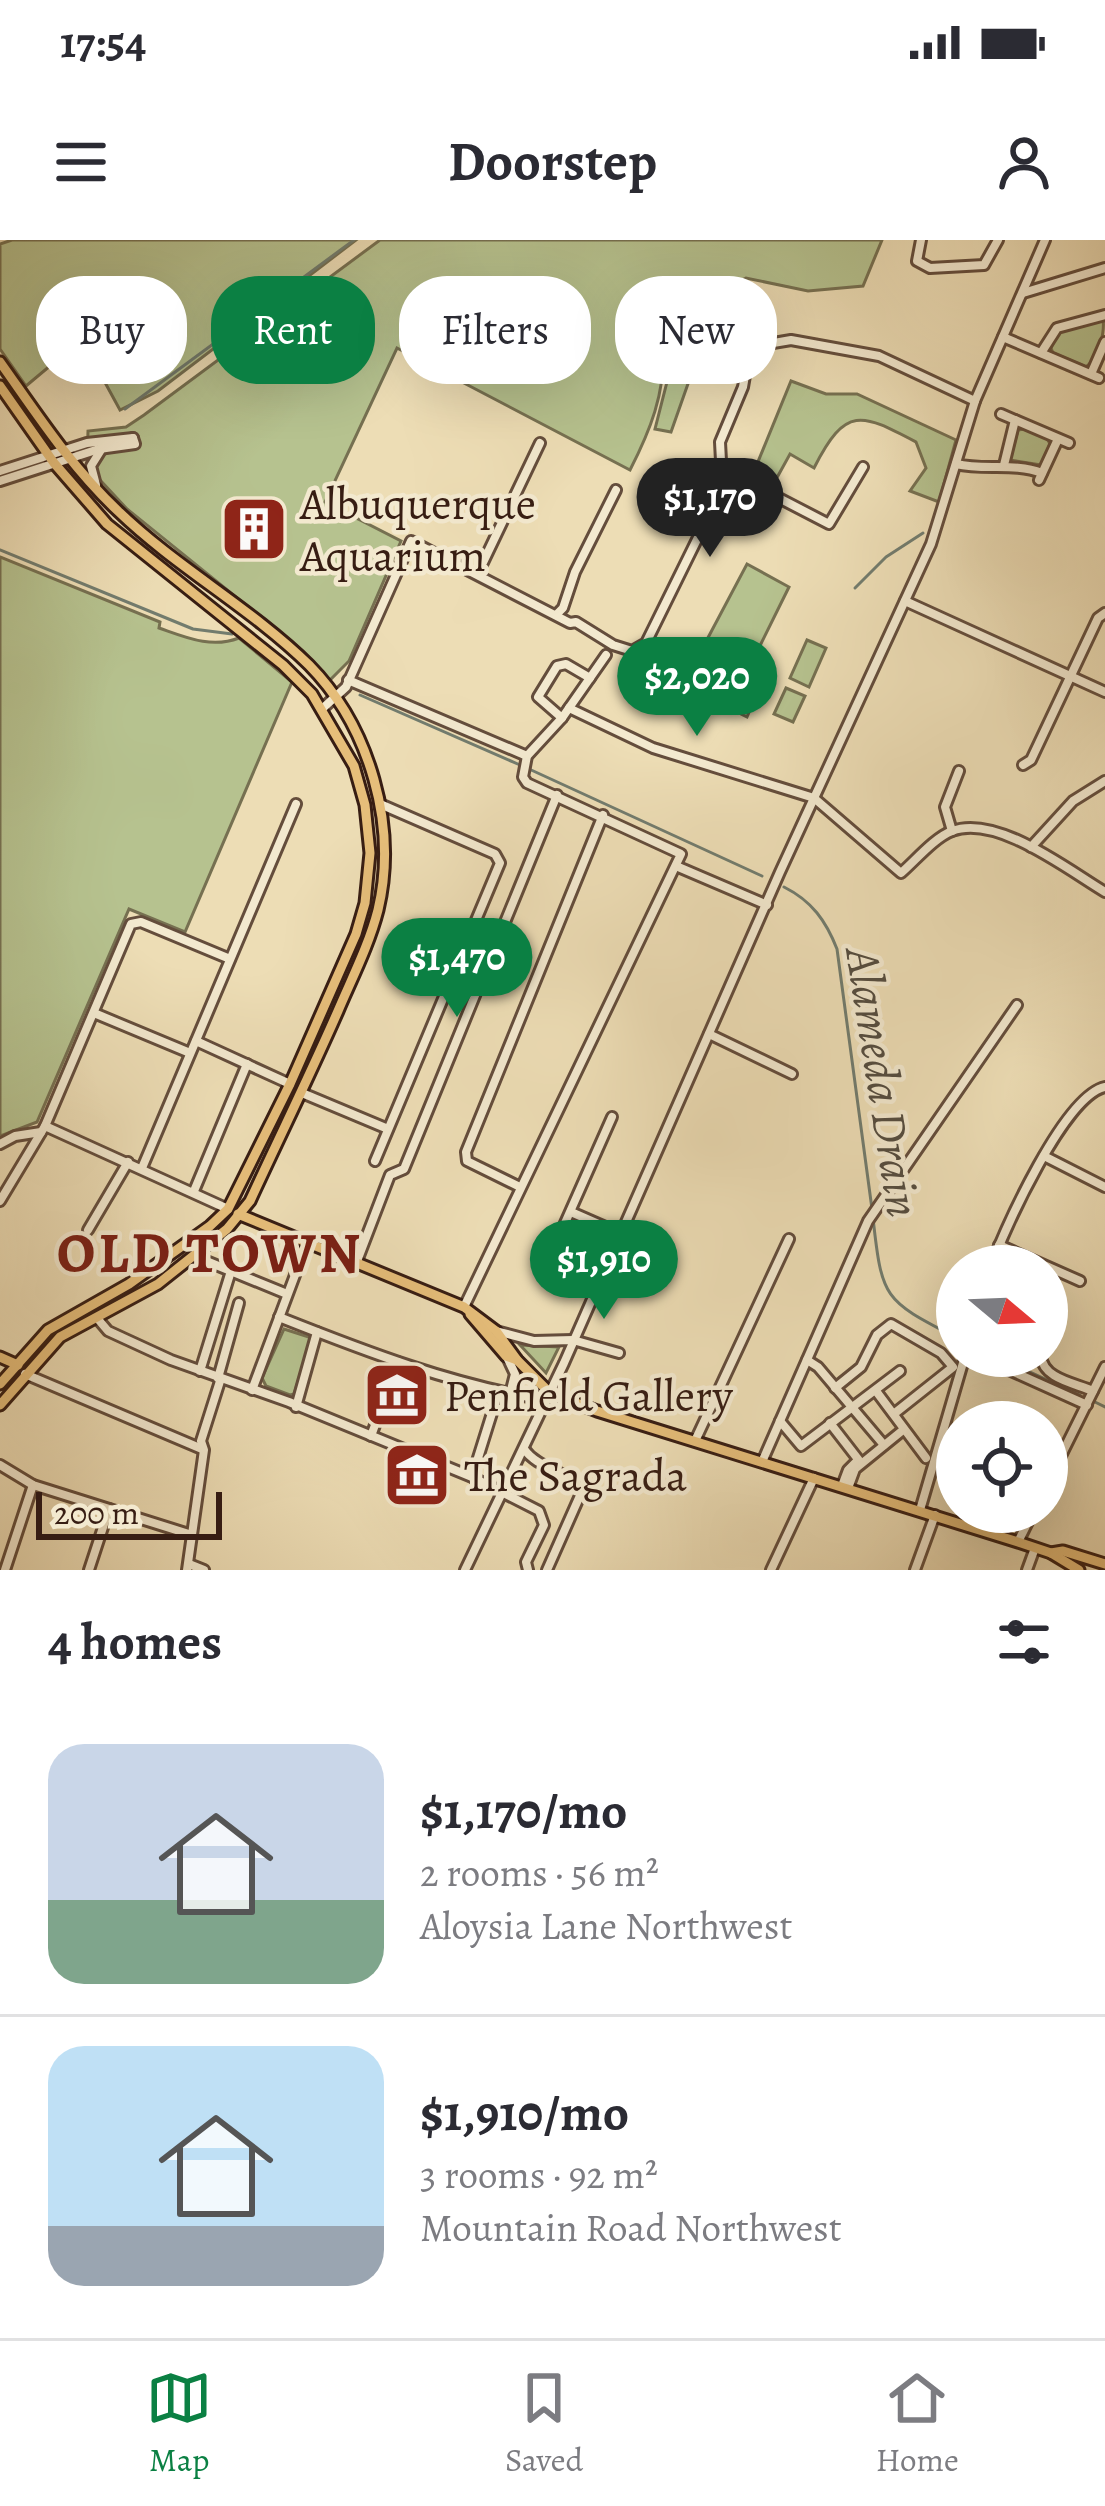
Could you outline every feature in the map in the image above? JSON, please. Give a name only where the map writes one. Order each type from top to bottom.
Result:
[{"type":"main road","points":[[0,362],[64,454],[98,492],[153,542],[290,648],[333,695],[367,758],[380,804],[383,872],[375,919],[302,1093],[239,1215],[146,1292],[60,1337],[0,1405]]},
{"type":"main road","points":[[0,386],[51,459],[124,539],[283,665],[321,705],[347,750],[361,789],[369,838],[368,878],[356,934],[228,1209],[129,1284],[56,1324],[9,1367],[0,1384]]},
{"type":"main road","points":[[228,1209],[466,1308],[496,1330],[512,1358]]},
{"type":"main road","points":[[466,1308],[548,1396],[1018,1542],[1051,1553],[1079,1570]]},
{"type":"main road","points":[[0,1357],[25,1374]]},
{"type":"main road","points":[[1051,1553],[1063,1551],[1105,1564]]},
{"type":"street","points":[[921,240],[917,261],[931,268],[978,268],[989,259],[998,240]]},
{"type":"street","points":[[465,1570],[548,1396],[941,519],[976,400],[1045,240]]},
{"type":"street","points":[[1022,293],[1105,268]]},
{"type":"street","points":[[1041,353],[1057,328],[1105,314]]},
{"type":"street","points":[[1004,337],[1095,376],[1105,342]]},
{"type":"street","points":[[777,342],[790,340],[879,356],[976,400]]},
{"type":"street","points":[[321,705],[348,680],[411,541],[560,611],[570,623],[613,645],[632,651],[646,643],[714,506],[722,480],[720,442],[744,384]]},
{"type":"street","points":[[1001,414],[1069,443]]},
{"type":"street","points":[[1004,465],[1015,421]]},
{"type":"street","points":[[0,481],[64,454],[134,438],[135,444],[64,454]]},
{"type":"street","points":[[956,464],[974,469],[1004,465],[1041,477],[1058,439]]},
{"type":"street","points":[[478,573],[540,442]]},
{"type":"street","points":[[98,492],[91,466],[103,449]]},
{"type":"street","points":[[0,471],[51,459]]},
{"type":"street","points":[[722,480],[746,481],[829,524],[862,467]]},
{"type":"street","points":[[560,611],[616,490]]},
{"type":"street","points":[[905,601],[1105,692]]},
{"type":"street","points":[[1023,765],[1031,760],[1098,618],[1105,613]]},
{"type":"street","points":[[466,1308],[681,854],[526,783],[524,763],[606,655]]},
{"type":"street","points":[[562,718],[538,697],[556,666],[566,664],[590,678]]},
{"type":"street","points":[[348,680],[524,763]]},
{"type":"street","points":[[569,708],[653,748],[814,798],[901,873],[952,831],[1000,832],[1105,892]]},
{"type":"street","points":[[952,831],[945,806],[959,771]]},
{"type":"street","points":[[1030,847],[1073,801],[1105,782]]},
{"type":"street","points":[[356,1261],[390,1175],[404,1168],[557,795]]},
{"type":"street","points":[[142,1168],[296,804]]},
{"type":"street","points":[[375,1161],[500,863],[495,854],[380,804]]},
{"type":"street","points":[[520,1187],[466,1161],[466,1152],[603,815]]},
{"type":"street","points":[[291,816],[304,821]]},
{"type":"street","points":[[676,866],[767,905]]},
{"type":"street","points":[[0,1201],[43,1129],[135,922],[230,959]]},
{"type":"street","points":[[762,1462],[871,1217],[1017,1005]]},
{"type":"street","points":[[94,1013],[190,1053]]},
{"type":"street","points":[[709,1034],[792,1074]]},
{"type":"street","points":[[196,1041],[290,1084]]},
{"type":"street","points":[[194,1191],[247,1064]]},
{"type":"street","points":[[999,1245],[1027,1181],[1085,1097],[1105,1087]]},
{"type":"street","points":[[302,1093],[388,1129]]},
{"type":"street","points":[[553,1250],[612,1117]]},
{"type":"street","points":[[0,1144],[43,1129],[228,1209]]},
{"type":"street","points":[[11,1140],[32,1147]]},
{"type":"street","points":[[1044,1156],[1105,1187]]},
{"type":"street","points":[[88,1230],[128,1162]]},
{"type":"street","points":[[570,1212],[619,1233]]},
{"type":"street","points":[[695,1441],[789,1239]]},
{"type":"street","points":[[252,1390],[307,1243]]},
{"type":"street","points":[[194,1256],[287,1294]]},
{"type":"street","points":[[200,1371],[230,1271]]},
{"type":"street","points":[[1068,1275],[1080,1280]]},
{"type":"street","points":[[204,1570],[188,1567],[204,1450],[201,1441],[238,1304]]},
{"type":"street","points":[[279,1317],[498,1394],[548,1396]]},
{"type":"street","points":[[97,1318],[108,1331],[200,1371],[503,1491],[543,1516],[544,1525],[526,1562],[528,1570]]},
{"type":"street","points":[[835,1388],[861,1367],[877,1334],[891,1324],[941,1353],[952,1367],[895,1414]]},
{"type":"street","points":[[496,1330],[534,1341],[573,1340],[619,1353]]},
{"type":"street","points":[[296,1407],[317,1332]]},
{"type":"street","points":[[510,1394],[515,1374],[512,1358]]},
{"type":"street","points":[[807,1360],[884,1445]]},
{"type":"street","points":[[371,1436],[398,1362]]},
{"type":"street","points":[[1068,1443],[1105,1367]]},
{"type":"street","points":[[780,1421],[801,1446],[900,1371]]},
{"type":"street","points":[[25,1374],[204,1450]]},
{"type":"street","points":[[920,1510],[958,1377]]},
{"type":"street","points":[[1025,1377],[1087,1405]]},
{"type":"street","points":[[1060,1377],[1093,1391]]},
{"type":"street","points":[[876,1391],[926,1458]]},
{"type":"street","points":[[472,1477],[498,1394]]},
{"type":"street","points":[[830,1423],[860,1461]]},
{"type":"street","points":[[845,1487],[848,1470],[903,1430]]},
{"type":"street","points":[[523,1448],[533,1462],[576,1482],[582,1491],[547,1570]]},
{"type":"street","points":[[0,1465],[33,1485],[193,1535]]},
{"type":"street","points":[[771,1570],[814,1478]]},
{"type":"street","points":[[5,1570],[33,1485]]},
{"type":"street","points":[[89,1570],[109,1508]]},
{"type":"street","points":[[919,1569],[935,1515]]},
{"type":"street","points":[[1018,1542],[1022,1533]]},
{"type":"street","points":[[1027,1570],[1035,1548]]},
{"type":"green space","points":[[12,240],[356,240],[309,276],[211,276],[211,351],[187,369],[187,276],[36,276],[36,378],[26,386],[0,349],[0,244]]},
{"type":"green space","points":[[380,240],[882,240],[863,286],[808,291],[777,284],[777,276],[615,276],[615,384],[662,384],[630,470],[466,384],[591,384],[591,276],[399,276],[399,349],[325,502],[401,541],[349,661],[329,681],[298,647],[127,509],[87,466],[88,431],[126,427],[211,365],[211,384],[375,384],[375,276],[331,276]]},
{"type":"green space","points":[[1103,318],[1100,344],[1086,367],[1053,353],[1057,333]]},
{"type":"green space","points":[[791,381],[826,394],[857,394],[956,440],[939,502],[910,491],[926,468],[916,442],[868,421],[846,424],[814,468],[790,454],[774,483],[753,474]]},
{"type":"green space","points":[[106,384],[167,384],[158,391],[120,410]]},
{"type":"green space","points":[[666,384],[688,384],[671,432],[655,429]]},
{"type":"green space","points":[[1018,430],[1047,438],[1050,444],[1041,465],[1010,460]]},
{"type":"green space","points":[[0,557],[160,622],[159,628],[179,635],[208,642],[239,638],[292,682],[185,932],[129,909],[37,1122],[0,1136]]},
{"type":"green space","points":[[747,564],[789,587],[746,674],[702,649]]},
{"type":"green space","points":[[807,640],[826,648],[809,687],[790,678]]},
{"type":"green space","points":[[680,671],[741,704],[748,690],[757,694],[747,717],[675,681]]},
{"type":"green space","points":[[786,688],[805,696],[793,722],[774,714]]},
{"type":"green space","points":[[284,1329],[312,1338],[290,1395],[266,1386],[262,1378]]},
{"type":"green space","points":[[520,1345],[559,1347],[546,1373]]},
{"type":"waterway","points":[[125,409],[354,240]]},
{"type":"waterway","points":[[855,588],[886,557],[923,533]]},
{"type":"waterway","name":"Alameda Drain","points":[[0,550],[193,629],[232,634]]},
{"type":"waterway","name":"Alameda Drain","points":[[360,695],[520,765]]},
{"type":"waterway","name":"Alameda Drain","points":[[529,769],[762,876]]},
{"type":"waterway","name":"Alameda Drain","points":[[784,887],[817,913],[837,949],[872,1209]]},
{"type":"waterway","name":"Alameda Drain","points":[[873,1218],[884,1282],[901,1305],[936,1327]]},
{"type":"waterway","name":"Alameda Drain","points":[[1041,1377],[1080,1395]]},
{"type":"waterway","name":"Alameda Drain","points":[[1095,1402],[1105,1407]]},
{"type":"place","name":"Albuquerque Aquarium","points":[[254,529]]},
{"type":"place","name":"Penfield Gallery","points":[[397,1395]]},
{"type":"place","name":"The Sagrada","points":[[417,1475]]},
{"type":"district","name":"OLD TOWN","points":[[210,1252]]}]
